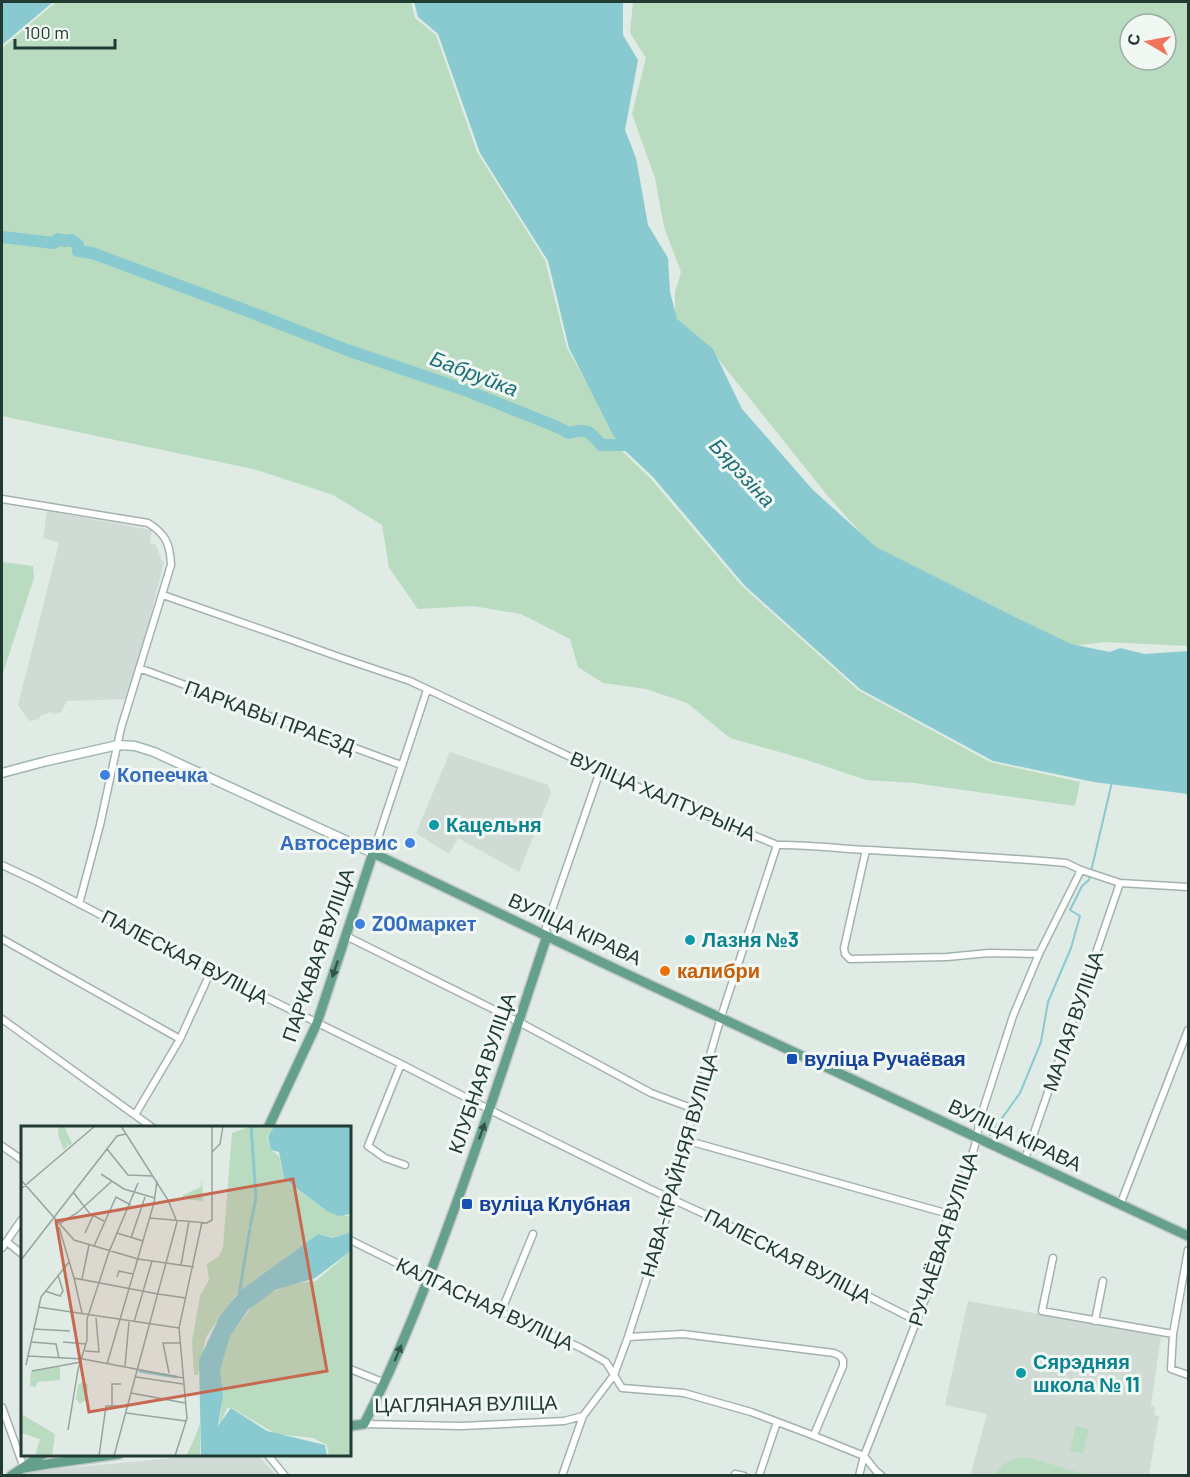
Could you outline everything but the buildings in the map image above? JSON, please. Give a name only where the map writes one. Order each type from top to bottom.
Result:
[{"type":"main road","name":"ВУЛІЦА КІРАВА","points":[[2,773],[46,760],[118,745],[135,746],[154,752],[1188,1236]]},
{"type":"main road","name":"ПАРКАВАЯ ВУЛІЦА","points":[[269,1126],[317,1023],[373,853]]},
{"type":"main road","name":"КЛУБНАЯ ВУЛІЦА","points":[[364,1424],[385,1383],[429,1279],[490,1110],[547,936]]},
{"type":"main road","name":"ЦАГЛЯНАЯ ВУЛІЦА","points":[[351,1426],[364,1424]]},
{"type":"main road","points":[[18,1472],[42,1456]]},
{"type":"main road","points":[[18,1472],[47,1464],[111,1456]]},
{"type":"street","points":[[2,498],[148,523],[165,538],[171,552],[171,565],[163,595],[121,728],[100,825],[79,904]]},
{"type":"street","name":"ВУЛІЦА ХАЛТУРЫНА","points":[[163,595],[410,681],[600,771],[777,845],[802,844],[1066,863],[1120,883],[1188,887]]},
{"type":"street","name":"ПАРКАВЫ ПРАЕЗД","points":[[140,668],[401,765]]},
{"type":"street","name":"ПАРКАВАЯ ВУЛІЦА","points":[[373,853],[427,690]]},
{"type":"street","name":"КЛУБНАЯ ВУЛІЦА","points":[[547,936],[546,927],[600,771]]},
{"type":"street","name":"НАВА-КРАЙНЯЯ ВУЛІЦА","points":[[562,1476],[583,1416],[614,1375],[628,1337],[670,1206],[669,1198],[721,1017],[777,845]]},
{"type":"street","points":[[866,850],[844,948],[850,960],[937,958],[989,953],[1039,954]]},
{"type":"street","name":"ПАЛЕСКАЯ ВУЛІЦА","points":[[2,865],[917,1321]]},
{"type":"street","name":"РУЧАЁВАЯ ВУЛІЦА","points":[[859,1476],[864,1456],[927,1294],[949,1214],[978,1138],[979,1122],[1013,1016],[1039,954],[1084,871]]},
{"type":"street","name":"МАЛАЯ ВУЛІЦА","points":[[1025,1159],[1120,883]]},
{"type":"street","points":[[346,936],[519,1022],[651,1093],[694,1109]]},
{"type":"street","points":[[2,939],[180,1039]]},
{"type":"street","points":[[135,1115],[180,1039],[211,971]]},
{"type":"street","points":[[2,1020],[150,1126]]},
{"type":"street","points":[[1120,1205],[1188,1030]]},
{"type":"street","points":[[401,1064],[368,1146],[385,1158],[405,1165]]},
{"type":"street","points":[[685,1140],[949,1214]]},
{"type":"street","points":[[2,1146],[21,1159]]},
{"type":"street","points":[[2,1248],[21,1221]]},
{"type":"street","points":[[501,1312],[533,1234]]},
{"type":"street","name":"КАЛГАСНАЯ ВУЛІЦА","points":[[351,1240],[429,1279],[581,1348],[606,1362],[614,1375]]},
{"type":"street","points":[[7,1242],[21,1253]]},
{"type":"street","points":[[1188,1250],[1173,1334],[1171,1369],[1188,1375]]},
{"type":"street","points":[[1053,1258],[1042,1311],[1173,1334]]},
{"type":"street","points":[[1095,1321],[1103,1281]]},
{"type":"street","points":[[628,1337],[683,1334],[834,1353],[840,1356],[843,1366],[814,1436]]},
{"type":"street","points":[[351,1370],[385,1383]]},
{"type":"street","points":[[614,1375],[622,1388],[684,1393],[723,1403],[777,1422],[864,1456],[876,1473],[882,1476]]},
{"type":"street","points":[[2,1407],[18,1472]]},
{"type":"street","name":"ЦАГЛЯНАЯ ВУЛІЦА","points":[[364,1424],[462,1426],[564,1421],[583,1416]]},
{"type":"street","points":[[759,1476],[777,1422]]},
{"type":"street","points":[[268,1456],[285,1476]]},
{"type":"street","points":[[735,1474],[744,1476]]},
{"type":"shaded area","points":[[47,511],[152,530],[150,543],[156,545],[164,561],[144,643],[126,699],[67,701],[61,712],[48,713],[40,716],[40,719],[29,721],[18,705],[59,543],[43,538]]},
{"type":"shaded area","points":[[450,752],[548,785],[551,793],[519,872],[458,838],[449,854],[416,833]]},
{"type":"shaded area","points":[[968,1301],[1161,1336],[1151,1405],[1155,1408],[1154,1415],[1159,1416],[1149,1475],[980,1476],[971,1473],[987,1414],[945,1405]]},
{"type":"shaded area","points":[[185,1456],[259,1456],[276,1475],[27,1476],[27,1472]]},
{"type":"green space","points":[[56,2],[411,2],[415,18],[436,35],[477,152],[545,260],[567,348],[615,433],[620,449],[651,479],[742,586],[858,690],[990,762],[1080,782],[1075,806],[914,783],[866,780],[730,738],[687,703],[646,689],[603,683],[578,667],[570,639],[521,614],[473,606],[418,609],[389,568],[382,525],[333,495],[257,470],[2,416],[2,48]]},
{"type":"green space","points":[[633,2],[1188,2],[1188,646],[1105,642],[1072,646],[875,549],[827,495],[711,350],[675,321],[675,292],[681,272],[664,227],[655,178],[632,114],[646,58],[630,33]]},
{"type":"green space","points":[[2,562],[33,566],[34,578],[2,676]]},
{"type":"green space","points":[[1076,1426],[1089,1429],[1083,1454],[1070,1451]]},
{"type":"green space","points":[[1023,1457],[1087,1475],[995,1475],[1007,1463]]},
{"type":"water","points":[[2,2],[53,2],[2,45]]},
{"type":"water","name":"Бярэзіна","points":[[414,2],[623,2],[623,35],[638,60],[625,130],[636,158],[648,225],[668,258],[670,292],[677,319],[713,349],[742,409],[813,490],[876,547],[1071,644],[1110,652],[1120,648],[1145,654],[1188,651],[1188,794],[1094,782],[993,761],[860,689],[745,586],[653,477],[621,447],[612,433],[569,348],[548,261],[480,153],[438,34],[418,17]]},
{"type":"waterway","name":"Бабруйка","points":[[2,237],[54,243],[58,239],[71,240],[78,245],[78,251],[92,253],[245,310]]},
{"type":"waterway","name":"Бабруйка","points":[[250,312],[347,350],[465,390],[569,433],[588,432],[601,445],[636,445]]},
{"type":"waterway","points":[[990,1135],[1020,1093],[1041,1042],[1048,1002],[1071,948],[1080,916],[1070,910],[1082,886],[1089,880],[1112,782]]},
{"type":"place","name":"Копеечка","points":[[105,775]]},
{"type":"place","name":"Кацельня","points":[[434,825]]},
{"type":"place","name":"Автосервис","points":[[410,843]]},
{"type":"place","name":"ZOOмаркет","points":[[360,924]]},
{"type":"place","name":"Лазня №3","points":[[690,940]]},
{"type":"place","name":"калибри","points":[[665,971]]},
{"type":"place","name":"вуліца Ручаёвая","points":[[792,1059]]},
{"type":"place","name":"вуліца Клубная","points":[[467,1204]]},
{"type":"place","name":"Сярэдняя школа № 11","points":[[1021,1373]]}]
